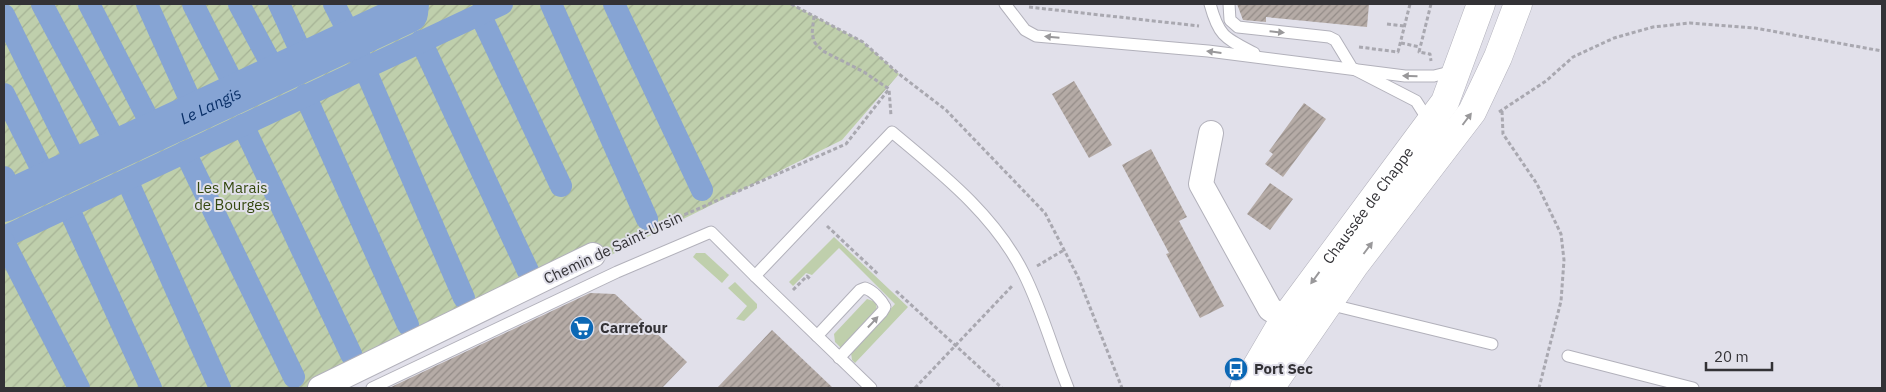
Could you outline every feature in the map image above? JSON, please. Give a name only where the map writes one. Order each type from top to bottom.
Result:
[{"type":"main road","name":"Chaussée de Chappe","points":[[1270,388],[1297,326],[1328,304],[1354,266],[1472,112],[1498,58],[1516,4]]},
{"type":"main road","name":"Chaussée de Chappe","points":[[1244,388],[1297,326],[1445,102],[1446,73],[1480,8]]},
{"type":"street","points":[[1211,133],[1201,184],[1270,309],[1297,326]]},
{"type":"street","name":"Chemin de Saint-Ursin","points":[[320,388],[593,255]]},
{"type":"lane","points":[[1005,4],[1025,30],[1036,36],[1262,58],[1405,76],[1446,73]]},
{"type":"lane","points":[[1210,4],[1218,27],[1225,38],[1262,58]]},
{"type":"lane","points":[[1229,4],[1230,20],[1238,27],[1329,37],[1335,40],[1352,68],[1416,101],[1430,123]]},
{"type":"lane","points":[[755,276],[892,132],[945,177],[993,226],[1024,274],[1068,388]]},
{"type":"lane","points":[[372,388],[617,272],[711,232],[871,388]]},
{"type":"lane","points":[[818,336],[860,290],[869,289],[883,302],[885,307],[882,312],[839,358]]},
{"type":"lane","points":[[1328,304],[1492,344]]},
{"type":"lane","points":[[1568,356],[1693,388]]},
{"type":"path","points":[[791,4],[863,42],[899,74],[946,110],[1045,214],[1078,277],[1122,388]]},
{"type":"path","points":[[1005,4],[1202,26]]},
{"type":"path","points":[[1354,46],[1398,52],[1410,4]]},
{"type":"path","points":[[1431,4],[1418,52],[1430,54],[1446,73]]},
{"type":"path","points":[[814,16],[812,34],[815,43],[823,51],[864,72],[889,89],[892,132]]},
{"type":"path","points":[[1472,112],[1502,112],[1546,81],[1573,57],[1614,38],[1653,27],[1690,23],[1755,28],[1882,51]]},
{"type":"path","points":[[1386,24],[1404,26]]},
{"type":"path","points":[[1401,43],[1420,47]]},
{"type":"path","name":"Chemin de Saint-Ursin","points":[[593,255],[846,144],[889,89]]},
{"type":"path","points":[[1502,102],[1503,134],[1537,184],[1561,234],[1564,260],[1561,301],[1539,388]]},
{"type":"path","points":[[826,226],[883,279]]},
{"type":"path","points":[[915,388],[1024,274],[1064,250]]},
{"type":"path","points":[[792,290],[807,276],[810,279]]},
{"type":"path","points":[[890,285],[1002,388]]},
{"type":"green space","name":"Les Marais de Bourges","points":[[4,4],[791,4],[863,42],[899,74],[842,140],[344,388],[4,388]]},
{"type":"green space","points":[[834,237],[908,307],[855,363],[852,360],[851,353],[895,304],[839,248],[812,275],[806,273],[793,286],[789,282]]},
{"type":"green space","points":[[696,253],[705,253],[729,275],[722,283],[693,257]]},
{"type":"green space","points":[[735,282],[757,304],[757,308],[744,321],[736,319],[747,306],[728,288]]},
{"type":"green space","points":[[867,299],[876,302],[877,311],[841,348],[835,342],[834,334]]},
{"type":"building","points":[[1237,4],[1369,4],[1367,27],[1266,17],[1266,22],[1243,20]]},
{"type":"building","points":[[1074,81],[1112,145],[1089,158],[1052,94]]},
{"type":"building","points":[[1304,103],[1326,119],[1283,177],[1265,164],[1273,154],[1269,151]]},
{"type":"building","points":[[1151,149],[1187,217],[1179,221],[1224,306],[1200,318],[1166,254],[1169,253],[1122,165]]},
{"type":"building","points":[[1270,183],[1293,199],[1270,230],[1247,214]]},
{"type":"building","name":"Carrefour","points":[[590,293],[615,294],[687,362],[662,388],[389,388]]},
{"type":"building","points":[[772,330],[833,388],[717,388]]},
{"type":"waterway","points":[[42,4],[119,149]]},
{"type":"waterway","points":[[89,4],[155,132]]},
{"type":"waterway","points":[[147,4],[196,113]]},
{"type":"waterway","points":[[193,4],[238,93]]},
{"type":"waterway","points":[[239,4],[277,75]]},
{"type":"waterway","points":[[279,4],[305,61]]},
{"type":"waterway","points":[[334,4],[352,39],[464,298]]},
{"type":"waterway","name":"Le Langis","points":[[4,202],[408,13],[409,4]]},
{"type":"waterway","points":[[4,237],[502,4]]},
{"type":"waterway","points":[[551,4],[647,219]]},
{"type":"waterway","points":[[614,4],[702,190]]},
{"type":"waterway","points":[[480,14],[561,186]]},
{"type":"waterway","points":[[4,15],[79,168]]},
{"type":"waterway","points":[[421,41],[528,271]]},
{"type":"waterway","points":[[4,94],[48,182]]},
{"type":"waterway","points":[[305,95],[408,325]]},
{"type":"waterway","points":[[243,125],[351,354]]},
{"type":"waterway","points":[[185,152],[294,377]]},
{"type":"waterway","points":[[4,177],[15,197]]},
{"type":"waterway","points":[[127,180],[220,388]]},
{"type":"waterway","points":[[68,207],[151,388]]},
{"type":"waterway","points":[[4,242],[79,388]]},
{"type":"place","name":"Carrefour","points":[[582,328]]},
{"type":"place","name":"Port Sec","points":[[1236,369]]}]
